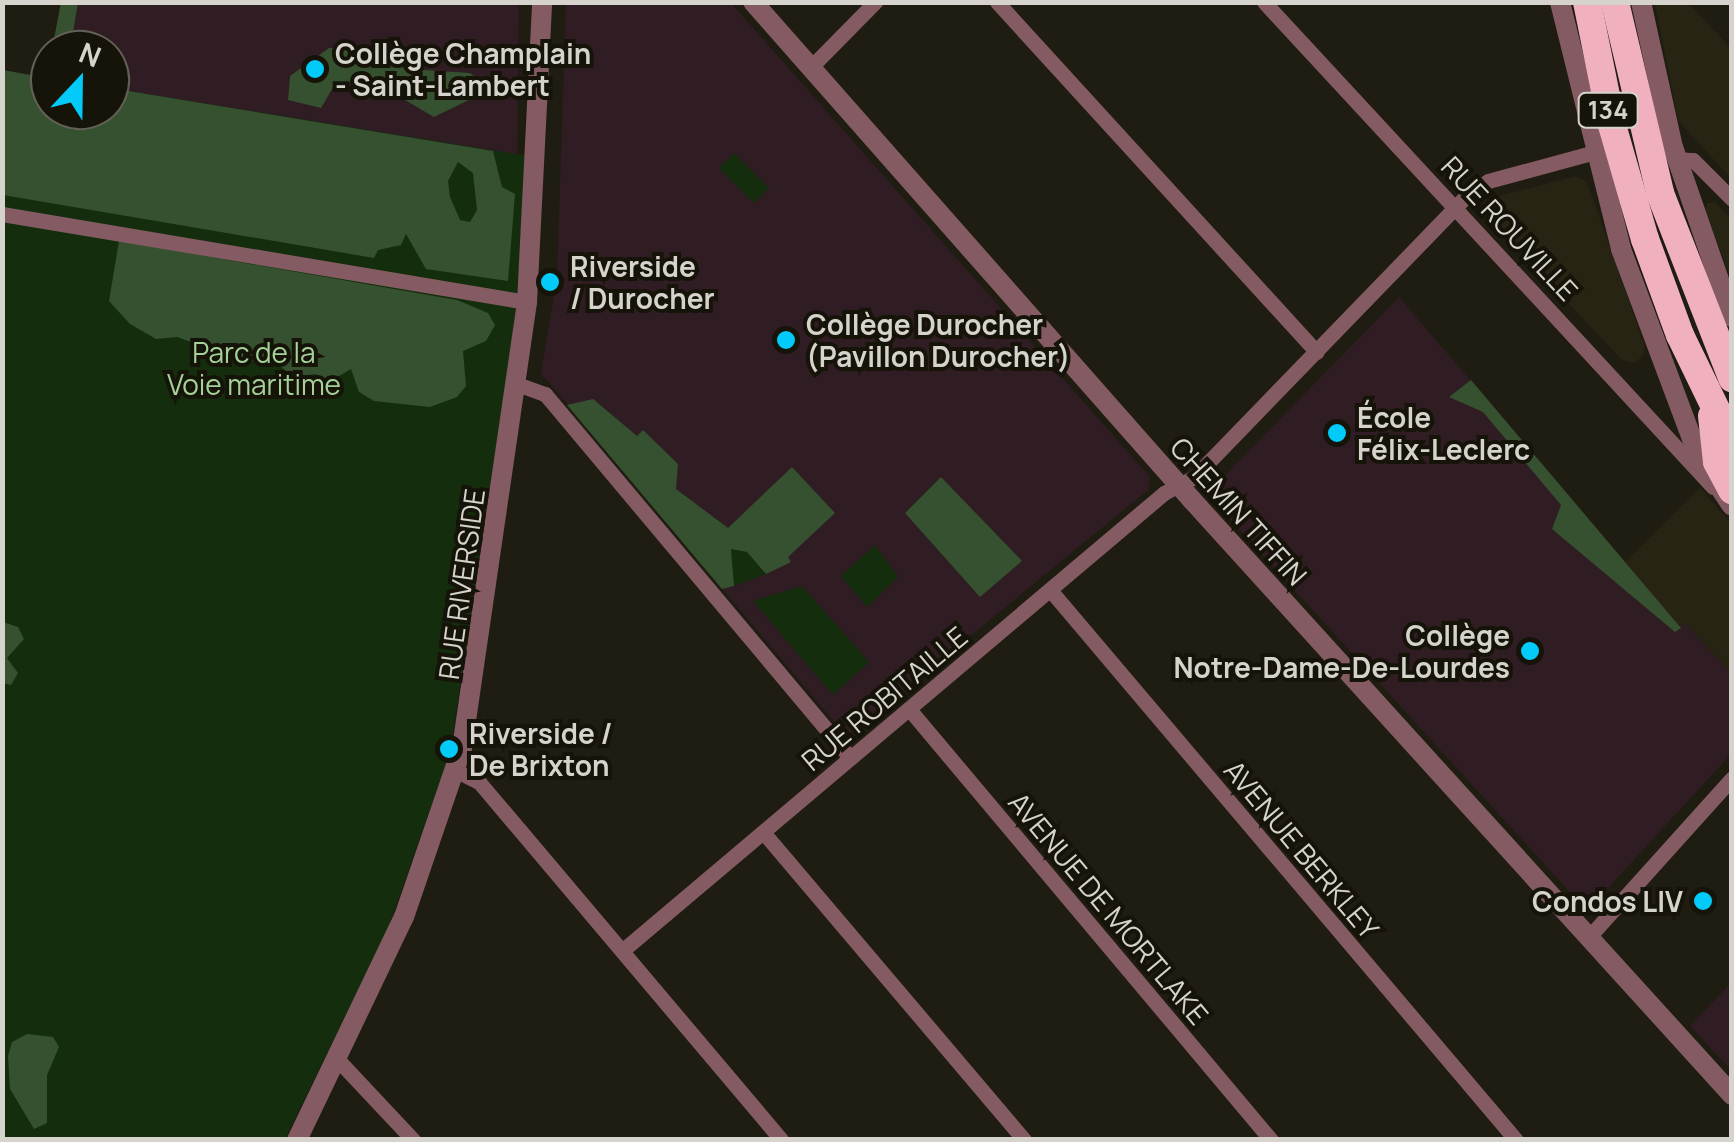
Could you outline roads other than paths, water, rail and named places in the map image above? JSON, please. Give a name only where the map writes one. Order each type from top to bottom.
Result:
[{"type":"highway","name":"134","points":[[1587,2],[1630,191],[1710,400],[1732,442]]},
{"type":"highway","name":"134","points":[[1615,2],[1664,209],[1732,378]]},
{"type":"highway","points":[[1710,400],[1724,490]]},
{"type":"street","name":"RUE RIVERSIDE","points":[[297,1140],[404,917],[457,771],[527,302],[542,2]]},
{"type":"street","name":"CHEMIN TIFFIN","points":[[752,2],[1178,485],[1732,1096]]},
{"type":"street","points":[[810,68],[876,2]]},
{"type":"street","points":[[998,2],[1316,352]]},
{"type":"street","name":"RUE ROUVILLE","points":[[1264,2],[1612,372],[1642,415],[1724,490]]},
{"type":"street","points":[[1560,2],[1592,153],[1630,276],[1732,506]]},
{"type":"street","points":[[1642,2],[1676,159],[1732,317]]},
{"type":"street","name":"RUE ROBITAILLE","points":[[623,950],[1050,590],[1178,485],[1194,477],[1455,208],[1488,181],[1592,153]]},
{"type":"street","points":[[1676,159],[1693,160],[1732,199]]},
{"type":"street","points":[[2,214],[527,302]]},
{"type":"street","points":[[517,384],[545,394],[850,758]]},
{"type":"street","name":"AVENUE BERKLEY","points":[[1050,590],[1516,1140]]},
{"type":"street","name":"AVENUE DE MORTLAKE","points":[[909,709],[1271,1140]]},
{"type":"street","points":[[457,771],[479,782],[782,1140]]},
{"type":"street","points":[[1588,938],[1732,778]]},
{"type":"street","points":[[763,832],[1024,1140]]},
{"type":"street","points":[[338,1060],[413,1140]]},
{"type":"place","name":"Collège Champlain - Saint-Lambert","points":[[315,69]]},
{"type":"place","name":"Riverside / Durocher","points":[[550,282]]},
{"type":"place","name":"Collège Durocher (Pavillon Durocher)","points":[[786,340]]},
{"type":"place","name":"École Félix-Leclerc","points":[[1337,433]]},
{"type":"place","name":"Collège Notre-Dame-De-Lourdes","points":[[1530,651]]},
{"type":"place","name":"Riverside / De Brixton","points":[[449,749]]},
{"type":"place","name":"Condos LIV","points":[[1703,901]]},
{"type":"park label","name":"Parc de la Voie maritime","points":[[254,368]]}]
